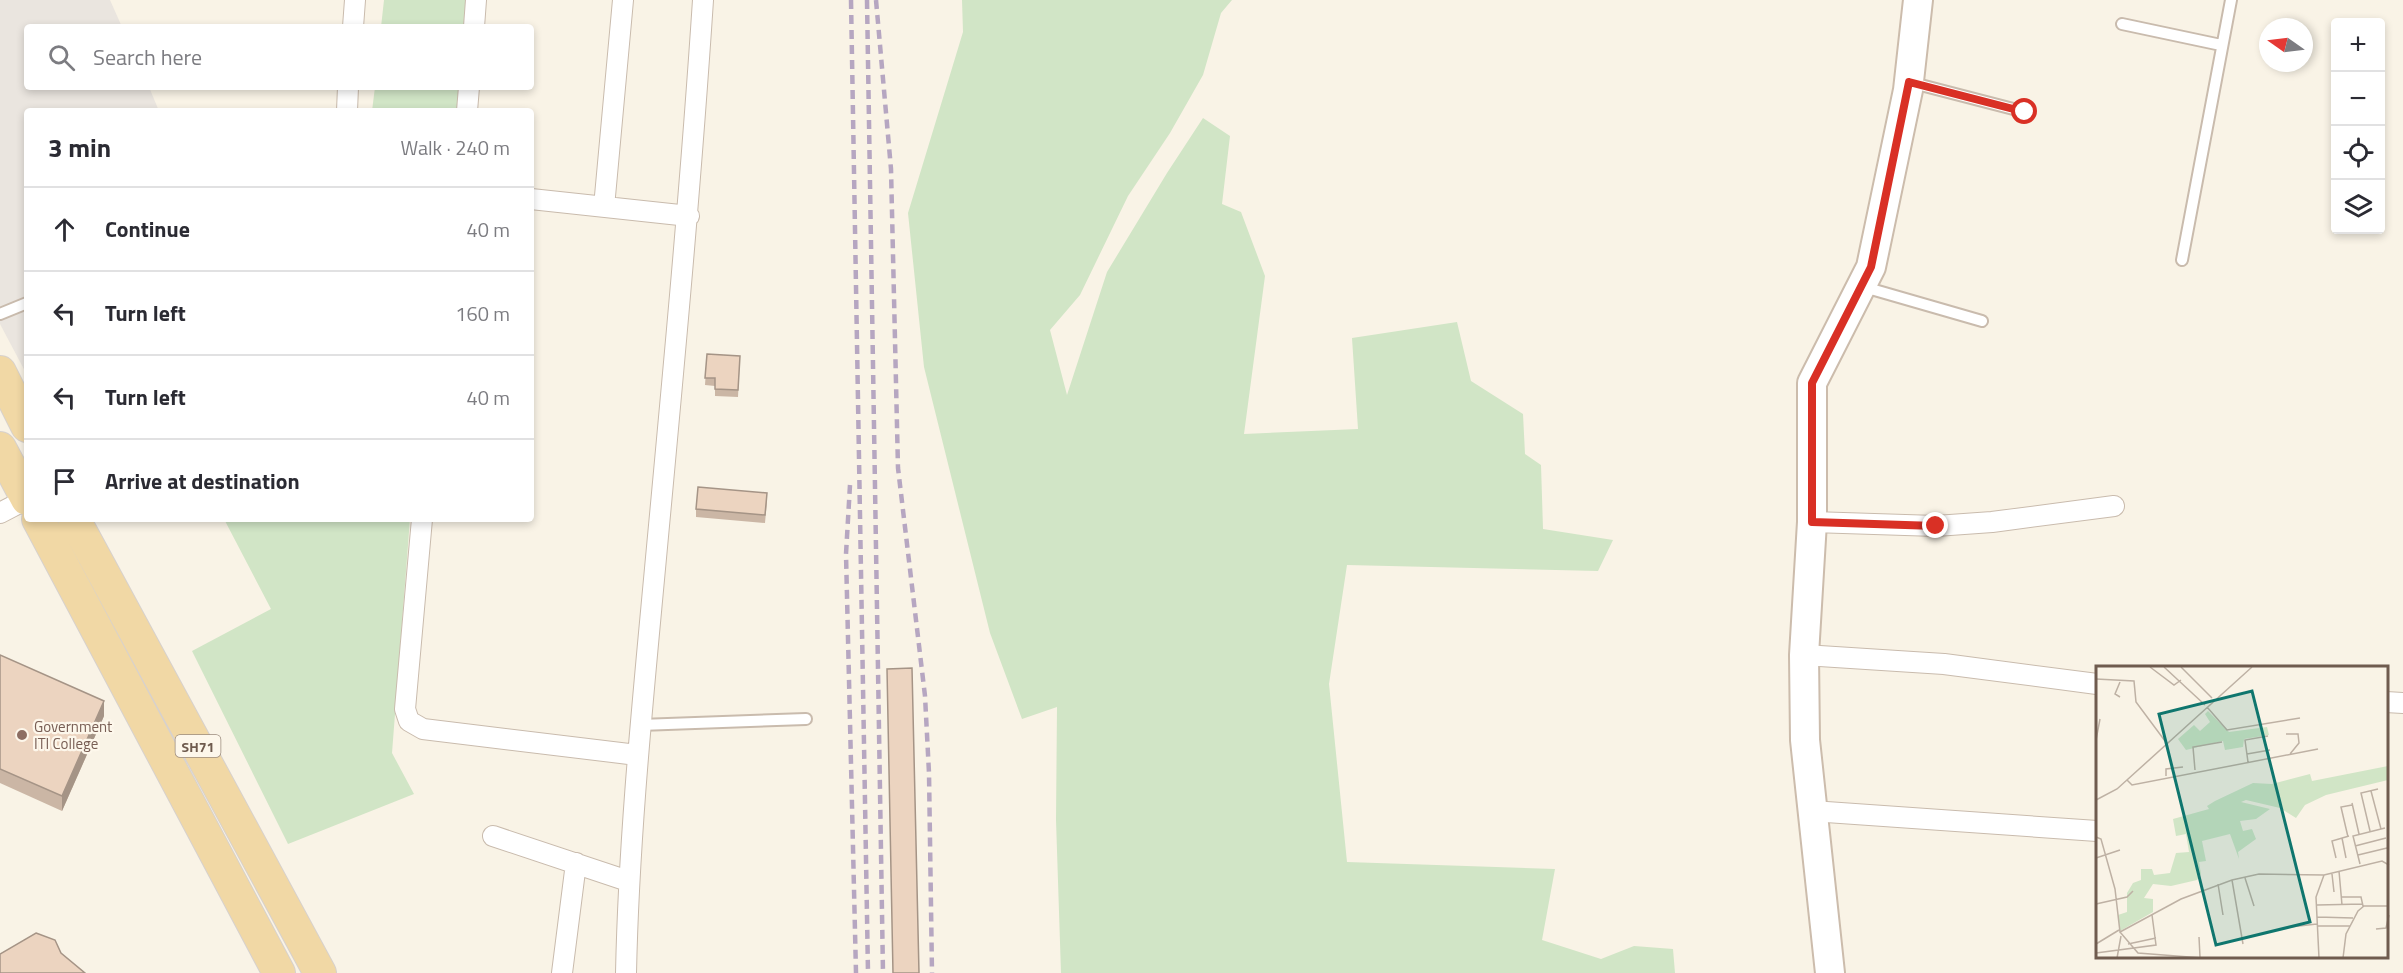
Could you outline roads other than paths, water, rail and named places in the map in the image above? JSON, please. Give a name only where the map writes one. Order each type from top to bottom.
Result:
[{"type":"main road","points":[[0,372],[24,420]]},
{"type":"main road","points":[[0,448],[24,493]]},
{"type":"main road","name":"SH71","points":[[40,522],[276,972]]},
{"type":"main road","name":"SH71","points":[[76,522],[320,973]]},
{"type":"street","points":[[353,24],[355,0]]},
{"type":"street","points":[[474,24],[476,0]]},
{"type":"street","points":[[604,207],[623,0]]},
{"type":"street","points":[[626,973],[628,881],[637,755],[689,216],[703,0]]},
{"type":"street","points":[[1830,973],[1805,741],[1804,655],[1812,522],[1812,383],[1871,267],[1909,82],[1918,0]]},
{"type":"street","points":[[347,108],[348,90]]},
{"type":"street","points":[[467,108],[469,90]]},
{"type":"street","points":[[534,199],[689,216]]},
{"type":"street","points":[[0,513],[24,501]]},
{"type":"street","points":[[1812,522],[1936,526],[1992,522],[2114,506]]},
{"type":"street","points":[[422,522],[405,709],[409,721],[423,729],[637,755]]},
{"type":"street","points":[[1804,655],[1944,664],[2096,684]]},
{"type":"street","points":[[1812,811],[2096,831]]},
{"type":"street","points":[[493,836],[628,881]]},
{"type":"street","points":[[562,973],[576,863]]},
{"type":"lane","points":[[2182,260],[2231,0]]},
{"type":"lane","points":[[2122,24],[2221,45]]},
{"type":"lane","points":[[1909,82],[2025,112]]},
{"type":"lane","points":[[1861,286],[1982,321]]},
{"type":"lane","points":[[0,314],[24,304]]},
{"type":"lane","points":[[640,725],[806,719]]},
{"type":"railway","points":[[851,0],[868,973]]},
{"type":"railway","points":[[867,0],[883,973]]},
{"type":"railway","points":[[876,0],[891,169],[898,468],[925,696],[929,773],[932,973]]},
{"type":"railway","points":[[850,485],[846,554],[856,973]]},
{"type":"place","name":"Government ITI College","points":[[22,735]]}]
